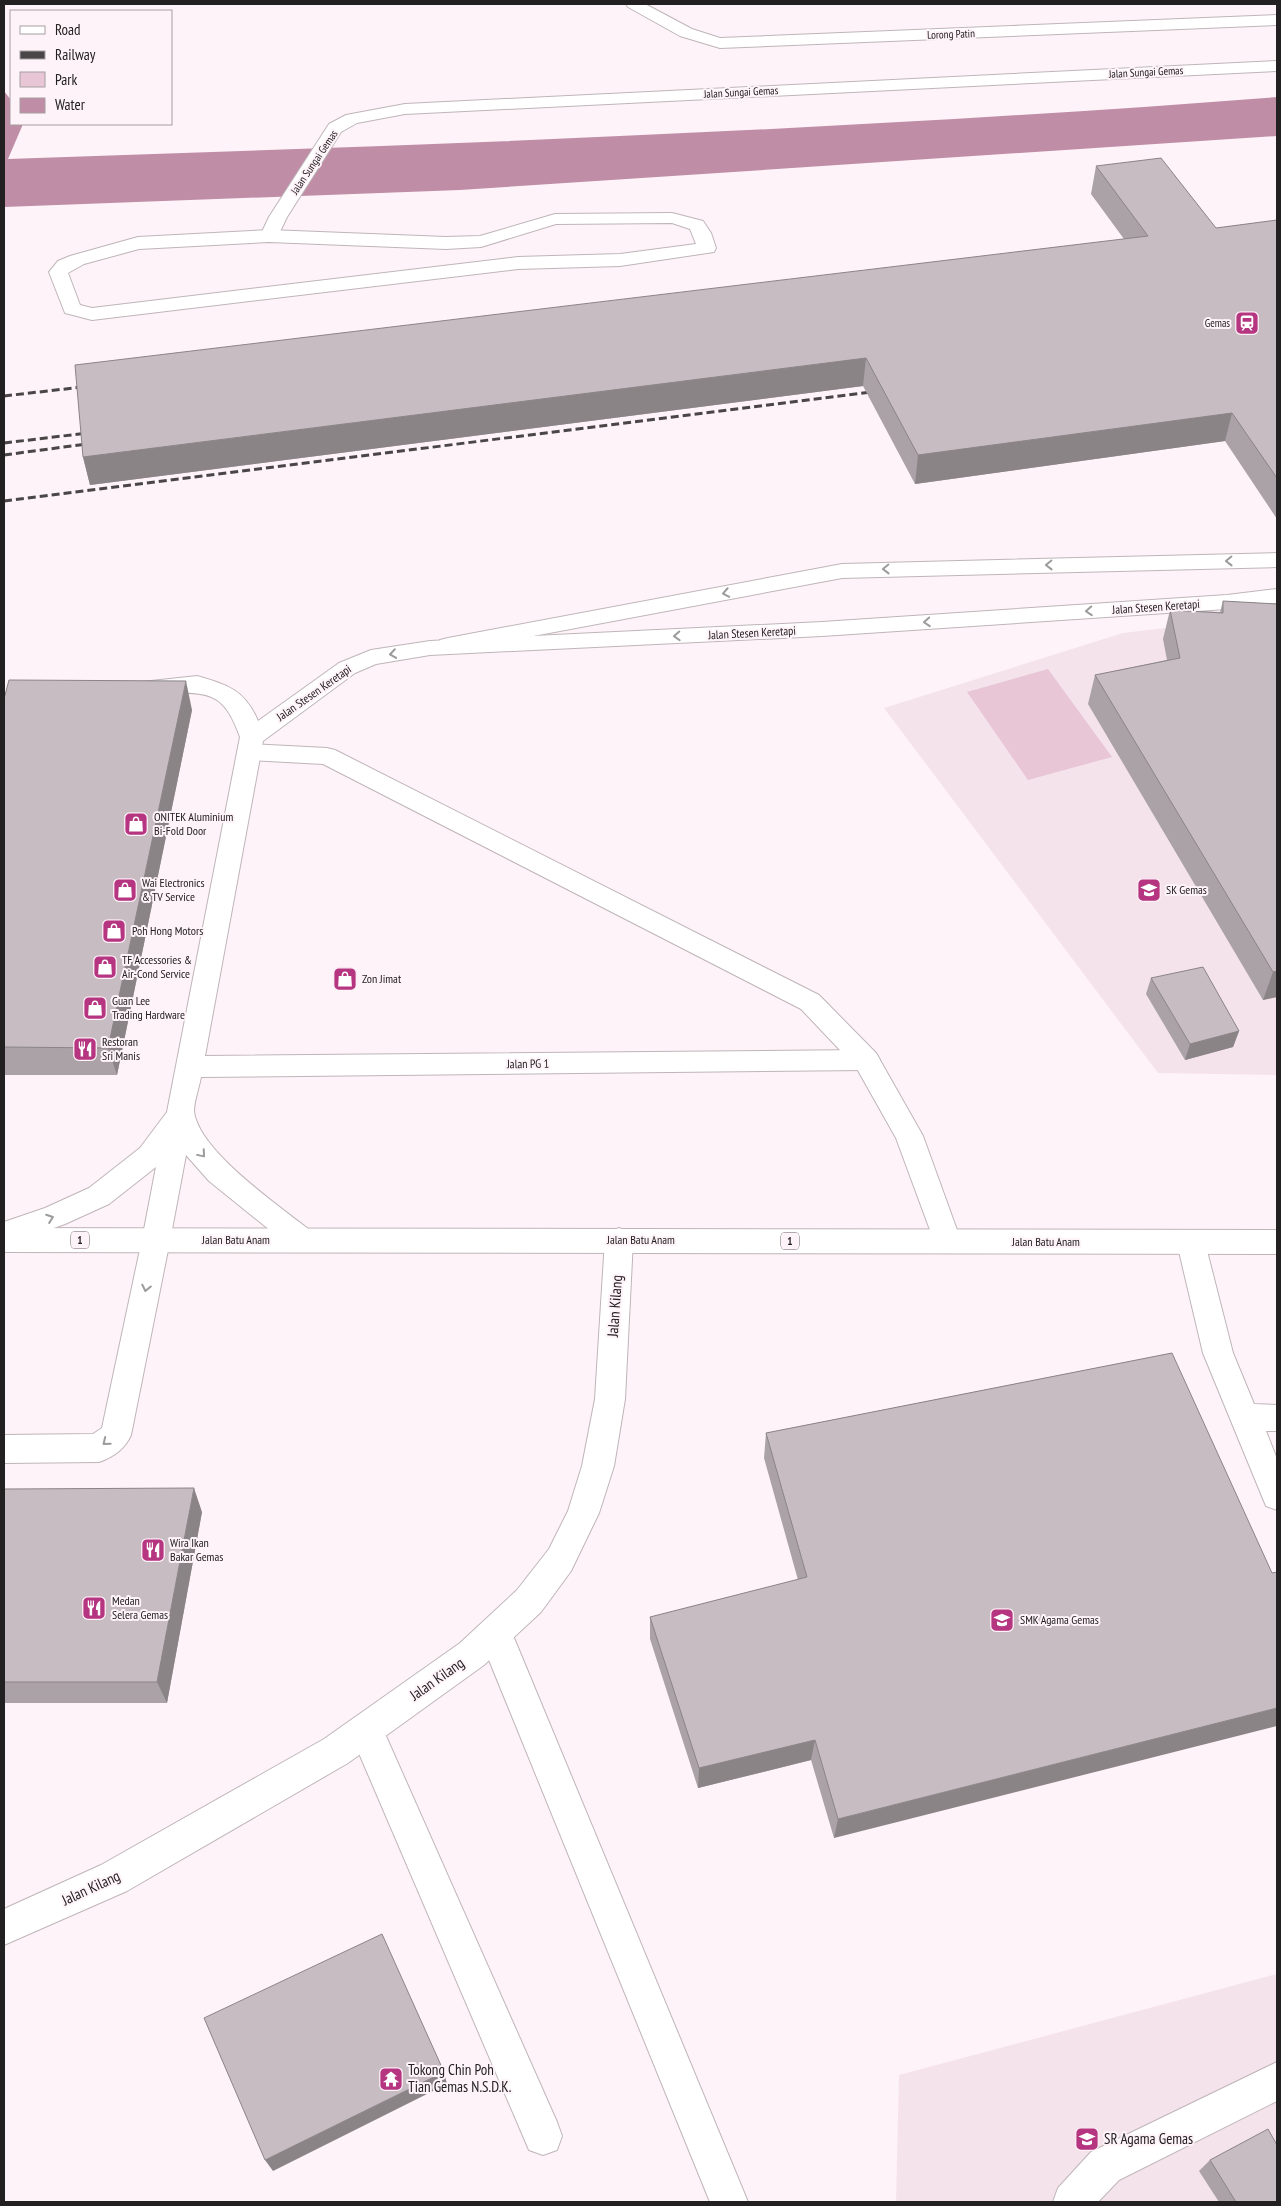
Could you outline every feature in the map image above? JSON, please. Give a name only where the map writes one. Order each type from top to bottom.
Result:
[{"type":"main road","name":"Lorong Patin","points":[[634,4],[686,34],[702,40],[720,43],[1277,20]]},
{"type":"main road","name":"Jalan Sungai Gemas","points":[[270,236],[278,217],[335,128],[352,119],[405,109],[1277,66]]},
{"type":"main road","points":[[672,218],[694,221],[701,226],[707,248],[620,260],[518,263],[92,314],[72,309],[58,272],[65,265],[77,260],[138,243],[270,236],[446,243],[481,241],[555,219],[672,218]]},
{"type":"main road","points":[[430,648],[842,571],[1277,560]]},
{"type":"main road","name":"Jalan Stesen Keretapi","points":[[250,744],[347,668],[371,657],[430,648],[822,629],[1217,603],[1277,596]]},
{"type":"main road","points":[[4,1449],[99,1448],[116,1435],[190,1067],[250,744],[242,711],[231,697],[197,684],[130,688]]},
{"type":"main road","points":[[250,744],[327,756],[810,1002],[866,1060],[908,1136],[946,1241]]},
{"type":"main road","name":"Jalan PG 1","points":[[190,1067],[866,1060]]},
{"type":"main road","points":[[4,1234],[55,1216],[99,1196],[150,1156],[181,1112]]},
{"type":"main road","points":[[181,1112],[189,1138],[218,1173],[302,1240]]},
{"type":"main road","name":"Jalan Batu Anam","points":[[4,1240],[1277,1242]]},
{"type":"main road","name":"Jalan Kilang","points":[[4,1927],[114,1878],[336,1751],[472,1654],[529,1601],[560,1560],[582,1513],[598,1466],[610,1399],[620,1240]]},
{"type":"main road","points":[[1191,1242],[1218,1354],[1243,1417],[1275,1485]]},
{"type":"main road","points":[[1243,1417],[1277,1418]]},
{"type":"main road","points":[[495,1633],[729,2202]]},
{"type":"main road","points":[[366,1730],[543,2136]]},
{"type":"main road","points":[[1072,2202],[1105,2166],[1277,2081]]},
{"type":"shaded area","name":"SK Gemas","points":[[1277,615],[1277,1075],[1158,1073],[884,708],[1123,633]]},
{"type":"shaded area","name":"SR Agama Gemas","points":[[1277,1974],[1277,2202],[896,2202],[899,2075]]},
{"type":"green space","points":[[1048,669],[1112,757],[1028,780],[967,692]]},
{"type":"water","points":[[4,91],[10,99],[10,125],[23,125],[8,159],[643,135],[960,119],[1277,97],[1277,136],[460,190],[4,207]]},
{"type":"building","points":[[1161,158],[1216,228],[1277,220],[1277,478],[1232,413],[918,455],[866,358],[83,457],[75,365],[1148,236],[1096,166]]},
{"type":"building","points":[[1223,601],[1277,604],[1277,971],[1273,972],[1095,675],[1180,658],[1170,610],[1223,613]]},
{"type":"building","points":[[9,680],[186,681],[108,1048],[4,1047],[4,699]]},
{"type":"building","points":[[1203,967],[1239,1031],[1190,1044],[1151,978]]},
{"type":"building","name":"SMK Agama Gemas","points":[[1172,1353],[1272,1573],[1277,1572],[1277,1708],[838,1819],[815,1740],[699,1768],[650,1617],[807,1577],[766,1433]]},
{"type":"building","name":"Medan Selera Gemas","points":[[194,1488],[157,1682],[4,1682],[4,1489]]},
{"type":"building","points":[[382,1934],[444,2072],[265,2160],[204,2018]]},
{"type":"building","points":[[1268,2129],[1277,2145],[1277,2202],[1236,2202],[1210,2160]]},
{"type":"railway","points":[[4,396],[91,386]]},
{"type":"railway","points":[[4,501],[879,391]]},
{"type":"railway","points":[[4,443],[96,432]]},
{"type":"railway","points":[[4,455],[94,443]]},
{"type":"place","name":"Gemas","points":[[1247,323]]},
{"type":"place","name":"ONITEK Aluminium Bi-Fold Door","points":[[136,824]]},
{"type":"place","name":"Wai Electronics & TV Service","points":[[125,890]]},
{"type":"place","name":"SK Gemas","points":[[1149,890]]},
{"type":"place","name":"Poh Hong Motors","points":[[114,931]]},
{"type":"place","name":"TF Accessories & Air-Cond Service","points":[[105,967]]},
{"type":"place","name":"Zon Jimat","points":[[345,979]]},
{"type":"place","name":"Guan Lee Trading Hardware","points":[[95,1008]]},
{"type":"place","name":"Restoran Sri Manis","points":[[85,1049]]},
{"type":"place","name":"Wira Ikan Bakar Gemas","points":[[153,1550]]},
{"type":"place","name":"Medan Selera Gemas","points":[[94,1608]]},
{"type":"place","name":"SMK Agama Gemas","points":[[1002,1620]]},
{"type":"place","name":"Tokong Chin Poh Tian Gemas N.S.D.K.","points":[[391,2079]]},
{"type":"place","name":"SR Agama Gemas","points":[[1087,2139]]}]
